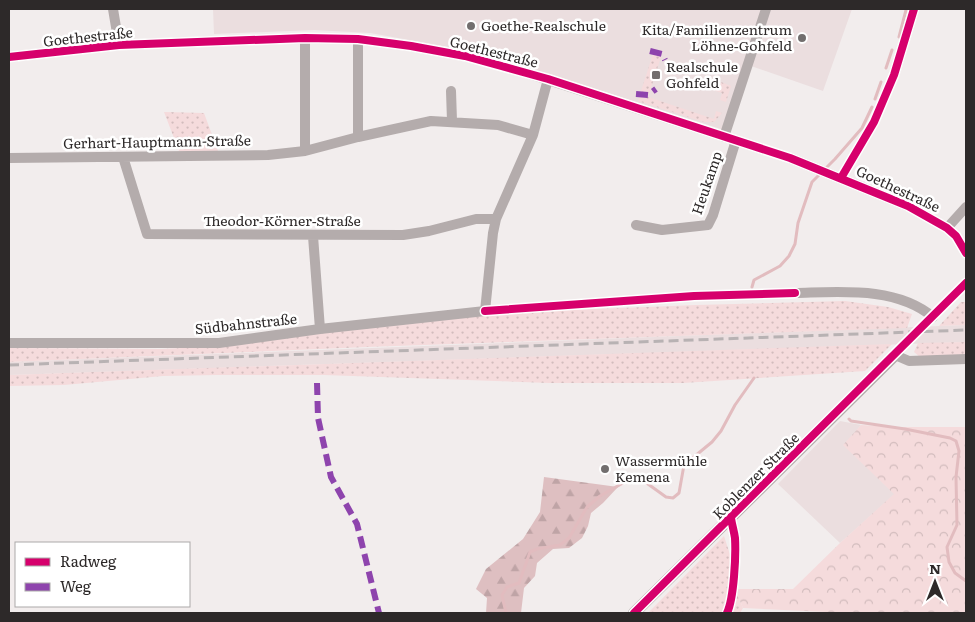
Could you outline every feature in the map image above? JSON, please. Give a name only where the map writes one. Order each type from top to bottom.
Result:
[{"type":"street","points":[[114,9],[119,45]]},
{"type":"street","points":[[724,136],[766,9]]},
{"type":"street","points":[[841,178],[874,122],[894,75],[914,9]]},
{"type":"street","points":[[305,38],[305,151]]},
{"type":"street","name":"Goethestraße","points":[[9,57],[119,45],[305,38],[358,39],[412,46],[465,56],[548,79],[736,140],[841,178],[908,206],[947,228],[966,207]]},
{"type":"street","points":[[358,39],[358,137]]},
{"type":"street","points":[[496,219],[533,135],[548,79]]},
{"type":"street","points":[[451,91],[452,121]]},
{"type":"street","name":"Gerhart-Hauptmann-Straße","points":[[9,158],[268,155],[305,151],[431,121],[498,125],[533,135]]},
{"type":"street","name":"Heukamp","points":[[636,225],[662,230],[708,225],[713,215],[736,140]]},
{"type":"street","name":"Theodor-Körner-Straße","points":[[123,157],[147,234],[403,235],[429,231],[476,219],[496,219]]},
{"type":"street","name":"Südbahnstraße","points":[[9,343],[219,343],[320,329],[485,311],[496,219]]},
{"type":"street","points":[[313,236],[320,329]]},
{"type":"street","points":[[795,293],[842,292],[905,300],[925,310],[933,317]]},
{"type":"street","points":[[895,355],[908,361],[966,359]]},
{"type":"street","name":"Koblenzer Straße","points":[[634,613],[895,355]]},
{"type":"street","points":[[727,613],[731,605],[735,538],[731,518]]},
{"type":"shaded area","points":[[213,9],[852,9],[823,91],[751,66],[724,130],[555,76],[460,49],[370,33],[314,30],[214,34]]},
{"type":"shaded area","points":[[966,325],[966,342],[9,375],[9,362]]},
{"type":"shaded area","points":[[840,421],[861,425],[844,445],[895,494],[840,543],[778,484]]},
{"type":"green space","points":[[653,54],[661,57],[649,94],[640,94]]},
{"type":"green space","points":[[721,82],[731,86],[726,102],[720,100],[722,93],[704,87],[705,85],[718,89]]},
{"type":"green space","points":[[640,96],[648,96],[714,119],[716,111],[722,113],[714,122],[704,122],[638,101]]},
{"type":"green space","points":[[164,112],[204,113],[218,151],[179,151]]},
{"type":"green space","points":[[845,301],[888,307],[912,314],[907,328],[9,362],[9,348],[161,349],[225,346],[328,331],[495,313]]},
{"type":"green space","points":[[961,302],[966,302],[966,325],[939,326]]},
{"type":"green space","points":[[966,342],[966,357],[921,358],[914,352],[918,343]]},
{"type":"green space","points":[[892,344],[865,371],[683,383],[549,383],[324,375],[217,375],[163,376],[64,385],[9,386],[9,375]]},
{"type":"green space","points":[[861,425],[966,427],[966,613],[847,613],[743,608],[735,589],[793,589],[894,494],[843,445]]},
{"type":"green space","points":[[544,477],[618,487],[591,513],[588,526],[582,538],[569,548],[553,549],[537,563],[535,576],[524,588],[521,613],[486,613],[487,598],[476,589],[486,569],[523,539],[540,512]]},
{"type":"green space","points":[[724,536],[734,567],[735,589],[743,608],[740,613],[648,613]]},
{"type":"waterway","points":[[899,37],[906,10]]},
{"type":"waterway","points":[[886,68],[892,50]]},
{"type":"waterway","points":[[875,99],[881,82]]},
{"type":"waterway","points":[[752,287],[754,280],[780,266],[789,256],[795,244],[798,223],[812,182],[862,128],[872,107]]},
{"type":"waterway","points":[[506,613],[502,595],[507,587],[519,583],[530,552],[560,545],[569,538],[587,507],[600,496],[630,479],[641,479],[666,497],[673,498],[679,493],[684,465],[712,442],[721,431],[735,405],[754,378]]},
{"type":"waterway","points":[[849,419],[851,421],[950,438],[956,441],[959,451],[956,477],[957,525],[947,547],[949,562],[955,573],[966,581]]},
{"type":"railway","points":[[9,365],[966,330]]},
{"type":"marked path","points":[[650,51],[662,54],[665,60]]},
{"type":"marked path","points":[[636,94],[648,95],[656,89]]},
{"type":"marked path","points":[[317,383],[318,418],[331,477],[357,524],[379,613]]},
{"type":"cycle path","points":[[841,178],[874,122],[894,75],[914,9]]},
{"type":"cycle path","points":[[9,57],[119,45],[305,38],[358,39],[465,56],[548,79],[790,158],[908,206],[947,228],[956,236],[966,253]]},
{"type":"cycle path","points":[[634,613],[966,283]]},
{"type":"cycle path","points":[[485,311],[694,296],[795,293]]},
{"type":"cycle path","points":[[727,613],[733,587],[735,566],[735,538],[731,518]]},
{"type":"place","name":"Goethe-Realschule","points":[[471,26]]},
{"type":"place","name":"Kita/Familienzentrum Löhne-Gohfeld","points":[[802,38]]},
{"type":"place","name":"Realschule Gohfeld","points":[[656,75]]},
{"type":"place","name":"Wassermühle Kemena","points":[[605,469]]}]
